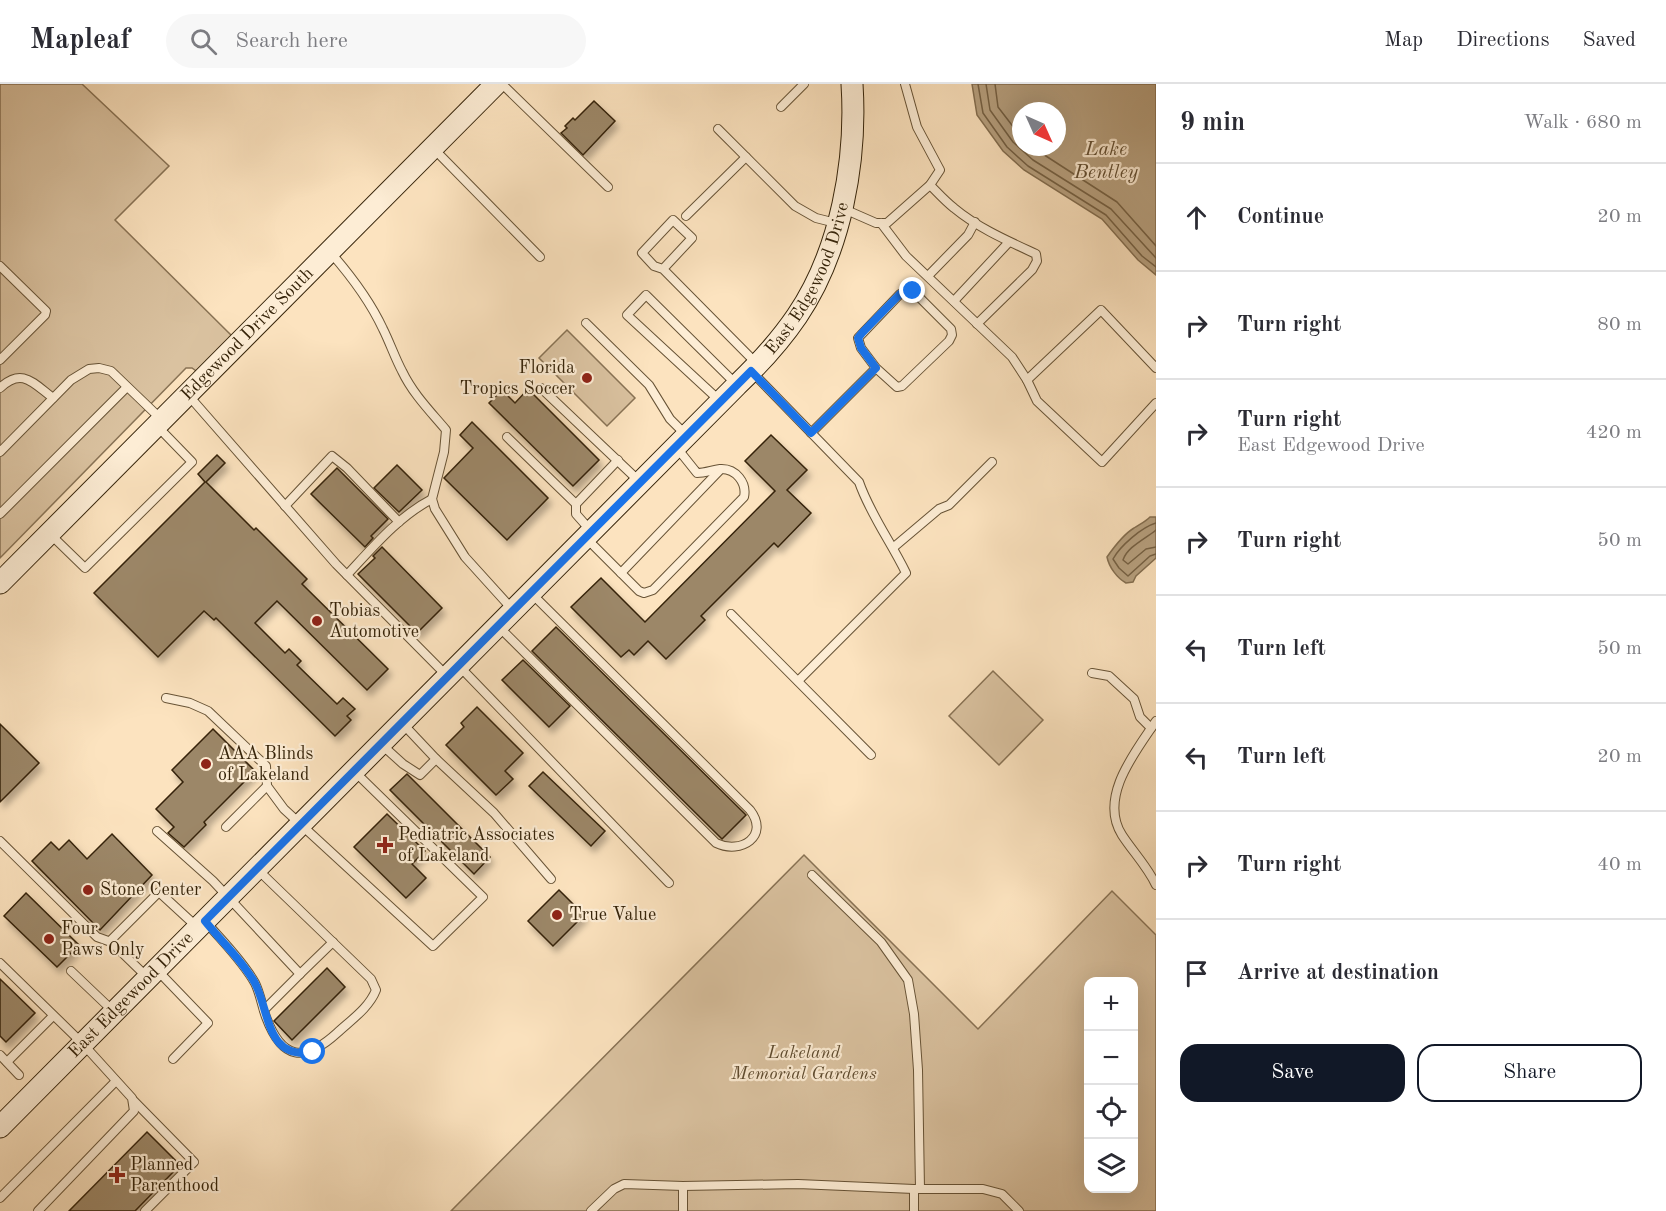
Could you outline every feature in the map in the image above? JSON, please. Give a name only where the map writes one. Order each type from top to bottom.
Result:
[{"type":"main road","name":"Edgewood Drive South","points":[[0,583],[496,84]]},
{"type":"main road","name":"East Edgewood Drive","points":[[0,1127],[749,374],[798,314],[816,280],[840,216],[852,157],[854,114],[852,84]]},
{"type":"lane","points":[[502,84],[608,187]]},
{"type":"lane","points":[[781,107],[804,84]]},
{"type":"lane","points":[[717,129],[795,206],[816,218],[840,216],[887,223],[930,185],[940,170],[917,126],[905,84]]},
{"type":"lane","points":[[433,148],[540,257]]},
{"type":"lane","points":[[686,216],[746,157]]},
{"type":"lane","points":[[930,185],[954,208],[975,222],[1009,242],[1036,254],[1032,270],[977,324]]},
{"type":"lane","points":[[663,269],[692,238],[673,220],[642,253],[654,266],[663,269],[749,374]]},
{"type":"lane","points":[[928,276],[968,235],[975,222]]},
{"type":"lane","points":[[881,223],[906,256],[1012,357],[1037,401],[1102,462],[1156,403]]},
{"type":"lane","points":[[954,301],[1009,242]]},
{"type":"lane","points":[[330,252],[355,280],[383,328],[402,372],[420,401],[446,430],[444,452],[432,499],[435,509],[465,557],[513,611]]},
{"type":"lane","points":[[0,266],[46,311],[45,315],[0,360]]},
{"type":"lane","points":[[909,290],[913,291],[951,329],[952,336],[902,386],[897,387],[876,368],[861,348],[858,338],[900,294],[909,290]]},
{"type":"lane","points":[[721,402],[627,315],[646,295],[749,374],[859,482],[866,502],[894,547],[906,573],[798,681]]},
{"type":"lane","points":[[1027,380],[1101,310],[1156,368]]},
{"type":"lane","points":[[586,323],[649,386],[670,419],[697,473],[710,473],[721,469],[731,471],[742,479],[746,490],[744,497],[735,507],[653,590],[644,593],[621,573],[589,535],[576,514],[576,504],[618,460]]},
{"type":"lane","points":[[0,452],[71,380],[89,369],[99,368],[111,371],[127,387],[192,462],[85,568],[50,533]]},
{"type":"lane","points":[[811,433],[876,368]]},
{"type":"lane","points":[[0,388],[15,377],[26,378],[53,398]]},
{"type":"lane","points":[[0,514],[127,387]]},
{"type":"lane","points":[[541,388],[640,483]]},
{"type":"lane","points":[[188,395],[347,574],[453,671],[669,883]]},
{"type":"lane","points":[[507,437],[576,504]]},
{"type":"lane","points":[[285,506],[332,456],[347,468],[399,522]]},
{"type":"lane","points":[[894,547],[939,509],[949,505],[992,462]]},
{"type":"lane","points":[[621,573],[721,469]]},
{"type":"lane","points":[[347,574],[416,507],[432,499]]},
{"type":"lane","points":[[498,626],[716,843],[726,848],[737,848],[749,842],[756,832],[757,824],[750,810],[531,593]]},
{"type":"lane","points":[[730,614],[871,755]]},
{"type":"lane","points":[[1092,673],[1109,676],[1134,699],[1140,717],[1154,724],[1123,775],[1114,798],[1114,819],[1121,834],[1153,872],[1156,885]]},
{"type":"lane","points":[[166,698],[190,703],[208,711],[266,766],[267,786],[284,809],[433,945],[483,897],[354,771]]},
{"type":"lane","points":[[402,723],[436,759],[494,813],[551,879]]},
{"type":"lane","points":[[381,744],[403,764],[420,775],[436,759]]},
{"type":"lane","points":[[226,827],[267,786]]},
{"type":"lane","points":[[157,831],[205,873],[300,974]]},
{"type":"lane","points":[[0,841],[97,937],[111,942],[208,1023],[173,1059]]},
{"type":"lane","points":[[111,942],[110,940],[159,892],[201,924],[242,964],[255,984],[274,1035],[282,1045],[292,1052],[301,1054],[313,1052],[372,1001],[376,990],[371,979],[257,868]]},
{"type":"lane","points":[[812,875],[880,942],[908,980],[914,1014],[917,1059],[917,1189],[914,1211]]},
{"type":"lane","points":[[264,1010],[333,942]]},
{"type":"lane","points":[[0,963],[83,1044],[194,1162],[145,1211]]},
{"type":"lane","points":[[71,971],[114,1012]]},
{"type":"lane","points":[[7,1062],[54,1016]]},
{"type":"lane","points":[[0,1055],[19,1075]]},
{"type":"lane","points":[[0,1198],[116,1081]]},
{"type":"lane","points":[[38,1211],[134,1111],[132,1098]]},
{"type":"lane","points":[[591,1211],[614,1189],[624,1184],[683,1186],[798,1184],[993,1190],[1002,1194],[1019,1211]]},
{"type":"lane","points":[[682,1211],[683,1186]]},
{"type":"green space","points":[[0,84],[82,84],[169,166],[115,220],[234,338],[199,373],[192,368],[186,368],[0,558]]},
{"type":"green space","name":"Florida Tropics Soccer","points":[[567,330],[635,398],[607,426],[539,358]]},
{"type":"green space","points":[[993,671],[1043,720],[999,765],[949,716]]},
{"type":"green space","name":"Lakeland Memorial Gardens","points":[[804,855],[978,1029],[1112,891],[1156,935],[1156,1211],[451,1211]]},
{"type":"water","name":"Lake Bentley","points":[[972,84],[1156,84],[1156,275],[1138,260],[1102,219],[1024,170],[1003,151],[977,115]]},
{"type":"water","points":[[1150,517],[1156,517],[1156,558],[1136,576],[1133,582],[1126,583],[1114,572],[1107,557],[1127,534]]},
{"type":"building","points":[[594,101],[615,121],[583,155],[561,133],[573,118],[575,120]]},
{"type":"building","points":[[528,389],[599,460],[573,486],[489,403],[502,390],[515,403]]},
{"type":"building","points":[[472,422],[548,498],[507,540],[444,478],[473,448],[460,435]]},
{"type":"building","points":[[771,435],[807,470],[787,490],[811,513],[778,547],[774,543],[701,616],[705,620],[666,659],[648,641],[634,655],[629,650],[621,657],[571,607],[601,578],[645,622],[775,491],[745,461]]},
{"type":"building","points":[[217,455],[225,463],[206,482],[307,579],[302,584],[388,669],[367,690],[277,601],[255,623],[285,653],[289,649],[301,661],[297,665],[337,704],[343,698],[355,709],[347,716],[351,720],[335,736],[216,618],[214,620],[204,611],[158,657],[94,593],[205,482],[198,474]]},
{"type":"building","points":[[397,465],[422,490],[399,512],[374,488]]},
{"type":"building","points":[[337,468],[388,519],[371,536],[373,538],[365,547],[311,494]]},
{"type":"building","points":[[382,547],[442,608],[417,633],[358,574],[375,558],[373,556]]},
{"type":"building","points":[[556,627],[746,815],[722,839],[532,651]]},
{"type":"building","points":[[523,660],[570,706],[549,727],[502,680]]},
{"type":"building","points":[[477,707],[523,753],[505,771],[513,779],[496,795],[446,745],[464,727],[461,723]]},
{"type":"building","points":[[0,724],[39,763],[0,802]]},
{"type":"building","points":[[213,729],[255,771],[204,822],[206,825],[184,847],[168,833],[174,827],[156,809],[183,782],[172,770]]},
{"type":"building","points":[[543,772],[605,831],[591,846],[529,786]]},
{"type":"building","points":[[407,774],[490,857],[474,874],[390,790]]},
{"type":"building","points":[[387,814],[425,851],[412,864],[426,878],[406,898],[354,847]]},
{"type":"building","points":[[112,834],[152,875],[100,930],[32,861],[51,842],[59,850],[69,840],[87,859]]},
{"type":"building","points":[[559,890],[584,915],[553,946],[528,921]]},
{"type":"building","points":[[26,893],[79,945],[57,967],[4,916]]},
{"type":"building","points":[[327,968],[345,987],[292,1040],[274,1021]]},
{"type":"building","points":[[0,979],[35,1013],[6,1042],[0,1036]]},
{"type":"building","points":[[147,1132],[180,1165],[135,1211],[69,1211]]},
{"type":"place","name":"Florida Tropics Soccer","points":[[587,378]]},
{"type":"place","name":"Tobias Automotive","points":[[317,621]]},
{"type":"place","name":"AAA Blinds of Lakeland","points":[[206,764]]},
{"type":"place","name":"Pediatric Associates of Lakeland","points":[[385,845]]},
{"type":"place","name":"Stone Center","points":[[88,890]]},
{"type":"place","name":"True Value","points":[[557,915]]},
{"type":"place","name":"Four Paws Only","points":[[49,939]]},
{"type":"place","name":"Planned Parenthood","points":[[117,1175]]},
{"type":"route","points":[[313,1052],[301,1054],[292,1052],[282,1045],[274,1035],[266,1017],[255,984],[242,964],[205,921],[751,371],[811,433],[876,368],[861,348],[858,338],[900,294],[909,290],[913,291]]}]
